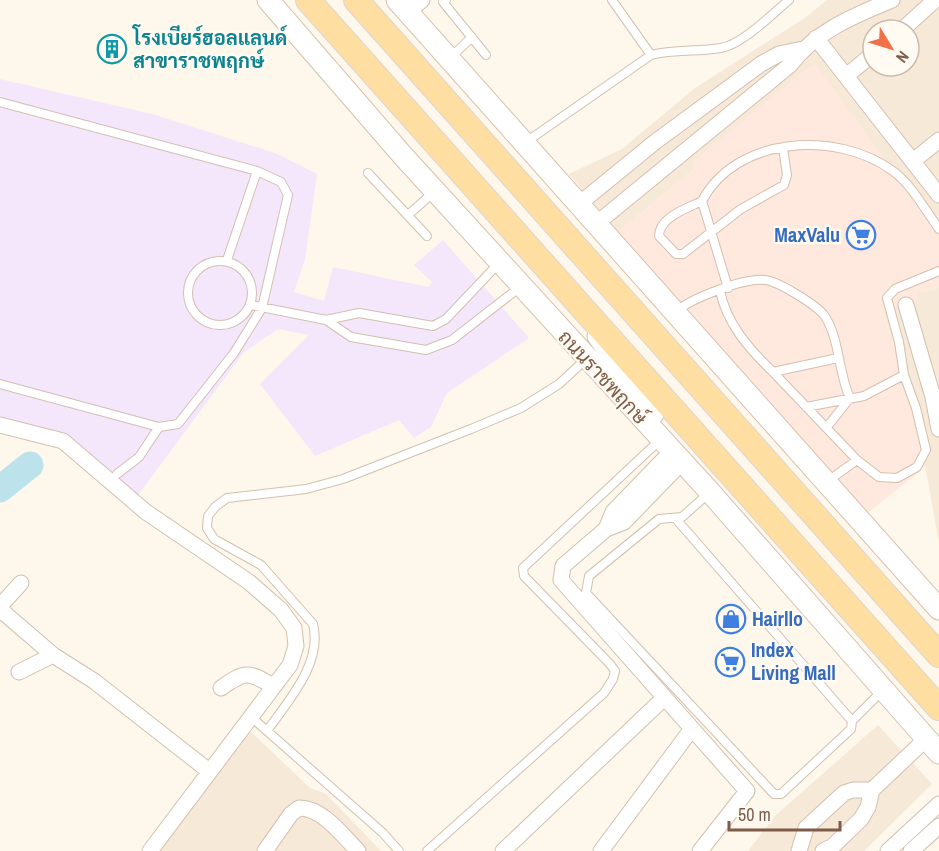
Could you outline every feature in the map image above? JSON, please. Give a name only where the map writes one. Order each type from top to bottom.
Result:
[{"type":"main road","name":"ถนนราชพฤกษ์","points":[[268,0],[586,359],[710,492],[933,746]]},
{"type":"main road","name":"ถนนราชพฤกษ์","points":[[308,0],[939,708]]},
{"type":"main road","points":[[357,0],[939,655]]},
{"type":"main road","points":[[409,4],[449,59],[579,204],[601,220],[675,312],[939,609]]},
{"type":"main road","points":[[587,312],[607,352],[676,455]]},
{"type":"street","points":[[601,220],[790,65],[802,49],[816,38],[851,16],[892,0]]},
{"type":"street","points":[[915,18],[935,0]]},
{"type":"street","points":[[816,38],[939,195]]},
{"type":"street","points":[[579,204],[761,63],[779,54],[802,49]]},
{"type":"street","points":[[846,76],[861,64]]},
{"type":"street","points":[[671,131],[685,152]]},
{"type":"street","points":[[913,161],[939,140]]},
{"type":"street","points":[[906,305],[936,396],[939,429]]},
{"type":"street","points":[[0,425],[63,441],[146,512],[257,589],[280,610],[294,628],[296,634],[294,656],[150,851]]},
{"type":"street","points":[[676,455],[624,522],[606,529],[563,566],[561,580],[663,699],[747,791],[700,851]]},
{"type":"street","points":[[21,583],[4,599],[1,605],[3,612],[53,655],[94,681],[209,771]]},
{"type":"street","points":[[19,672],[53,655]]},
{"type":"street","points":[[221,688],[246,673],[253,674],[273,686]]},
{"type":"street","points":[[503,851],[663,699]]},
{"type":"street","points":[[601,851],[691,730]]},
{"type":"street","points":[[799,851],[806,828],[844,793],[853,790],[872,790],[933,746]]},
{"type":"street","points":[[823,851],[832,846],[861,819],[868,807],[872,790]]},
{"type":"street","points":[[888,851],[939,804]]},
{"type":"street","points":[[265,851],[291,814],[299,808],[306,808],[320,815],[358,851]]},
{"type":"street","points":[[911,851],[939,826]]},
{"type":"lane","points":[[446,0],[443,2],[486,55]]},
{"type":"lane","points":[[612,0],[651,55]]},
{"type":"lane","points":[[524,143],[651,55],[668,50],[705,50],[733,44],[789,0]]},
{"type":"lane","points":[[449,59],[472,37]]},
{"type":"lane","points":[[0,102],[257,171],[281,182],[288,195],[262,308],[234,353],[178,424],[159,428],[0,384]]},
{"type":"lane","points":[[783,148],[787,176],[784,184],[741,209],[683,254],[676,254],[659,236],[659,230],[664,222],[702,201],[717,180],[732,167],[753,156],[783,148],[812,146],[836,149],[880,163],[895,172],[939,229]]},
{"type":"lane","points":[[227,261],[257,171]]},
{"type":"lane","points":[[368,173],[427,236]]},
{"type":"lane","points":[[408,215],[435,190]]},
{"type":"lane","points":[[702,201],[724,289],[723,306],[741,336],[857,460],[879,477],[897,478],[916,467],[926,450],[904,375],[899,342],[887,298],[895,289],[939,271]]},
{"type":"lane","points":[[227,261],[246,273],[253,294],[250,305],[239,320],[221,326],[203,321],[191,308],[187,290],[194,273],[209,262],[227,261]]},
{"type":"lane","points":[[250,305],[326,320],[359,314],[433,326],[446,319],[500,262]]},
{"type":"lane","points":[[675,312],[684,305],[724,289],[764,280],[795,294],[824,316],[838,358],[844,387],[850,399]]},
{"type":"lane","points":[[326,320],[351,337],[426,350],[452,340],[521,286]]},
{"type":"lane","points":[[773,372],[838,358]]},
{"type":"lane","points":[[267,731],[310,665],[314,641],[312,624],[261,565],[212,535],[207,528],[208,516],[227,498],[306,489],[364,470],[521,408],[558,384],[586,359]]},
{"type":"lane","points":[[806,406],[850,399],[875,391],[904,375]]},
{"type":"lane","points":[[827,428],[850,399]]},
{"type":"lane","points":[[117,474],[139,457],[159,428]]},
{"type":"lane","points":[[428,851],[604,693],[613,679],[615,671],[610,664],[524,576],[523,568],[676,455]]},
{"type":"lane","points":[[826,482],[857,460]]},
{"type":"lane","points":[[710,492],[686,514],[676,519],[658,519],[588,576],[586,593],[774,794],[781,794],[851,729],[852,721],[883,690]]},
{"type":"lane","points":[[676,519],[852,721]]},
{"type":"lane","points":[[201,548],[212,535]]},
{"type":"lane","points":[[250,716],[383,833],[399,851]]},
{"type":"shaded area","points":[[827,0],[939,0],[939,232],[693,170],[618,232],[569,174],[622,149],[695,88],[805,18]]},
{"type":"shaded area","points":[[814,63],[939,232],[939,288],[918,292],[915,301],[882,310],[913,400],[925,467],[865,515],[618,232],[693,170],[695,160]]},
{"type":"shaded area","points":[[0,79],[152,114],[275,153],[317,174],[305,260],[294,292],[324,301],[333,267],[428,287],[432,282],[414,265],[443,240],[529,338],[447,393],[431,427],[414,438],[399,420],[315,456],[260,384],[309,335],[278,329],[244,352],[133,502],[63,438],[0,418]]},
{"type":"shaded area","points":[[939,288],[939,542],[913,400],[882,309],[915,301],[918,292]]},
{"type":"shaded area","points":[[878,725],[932,784],[864,851],[748,851],[776,815]]},
{"type":"shaded area","points":[[245,726],[310,788],[326,794],[381,851],[151,851]]},
{"type":"waterway","points":[[0,489],[30,465]]},
{"type":"place","name":"โรงเบียร์ฮอลแลนด์ สาขาราชพฤกษ์","points":[[112,49]]},
{"type":"place","name":"MaxValu","points":[[861,235]]},
{"type":"place","name":"Hairllo","points":[[731,619]]},
{"type":"place","name":"Index Living Mall","points":[[730,662]]}]
